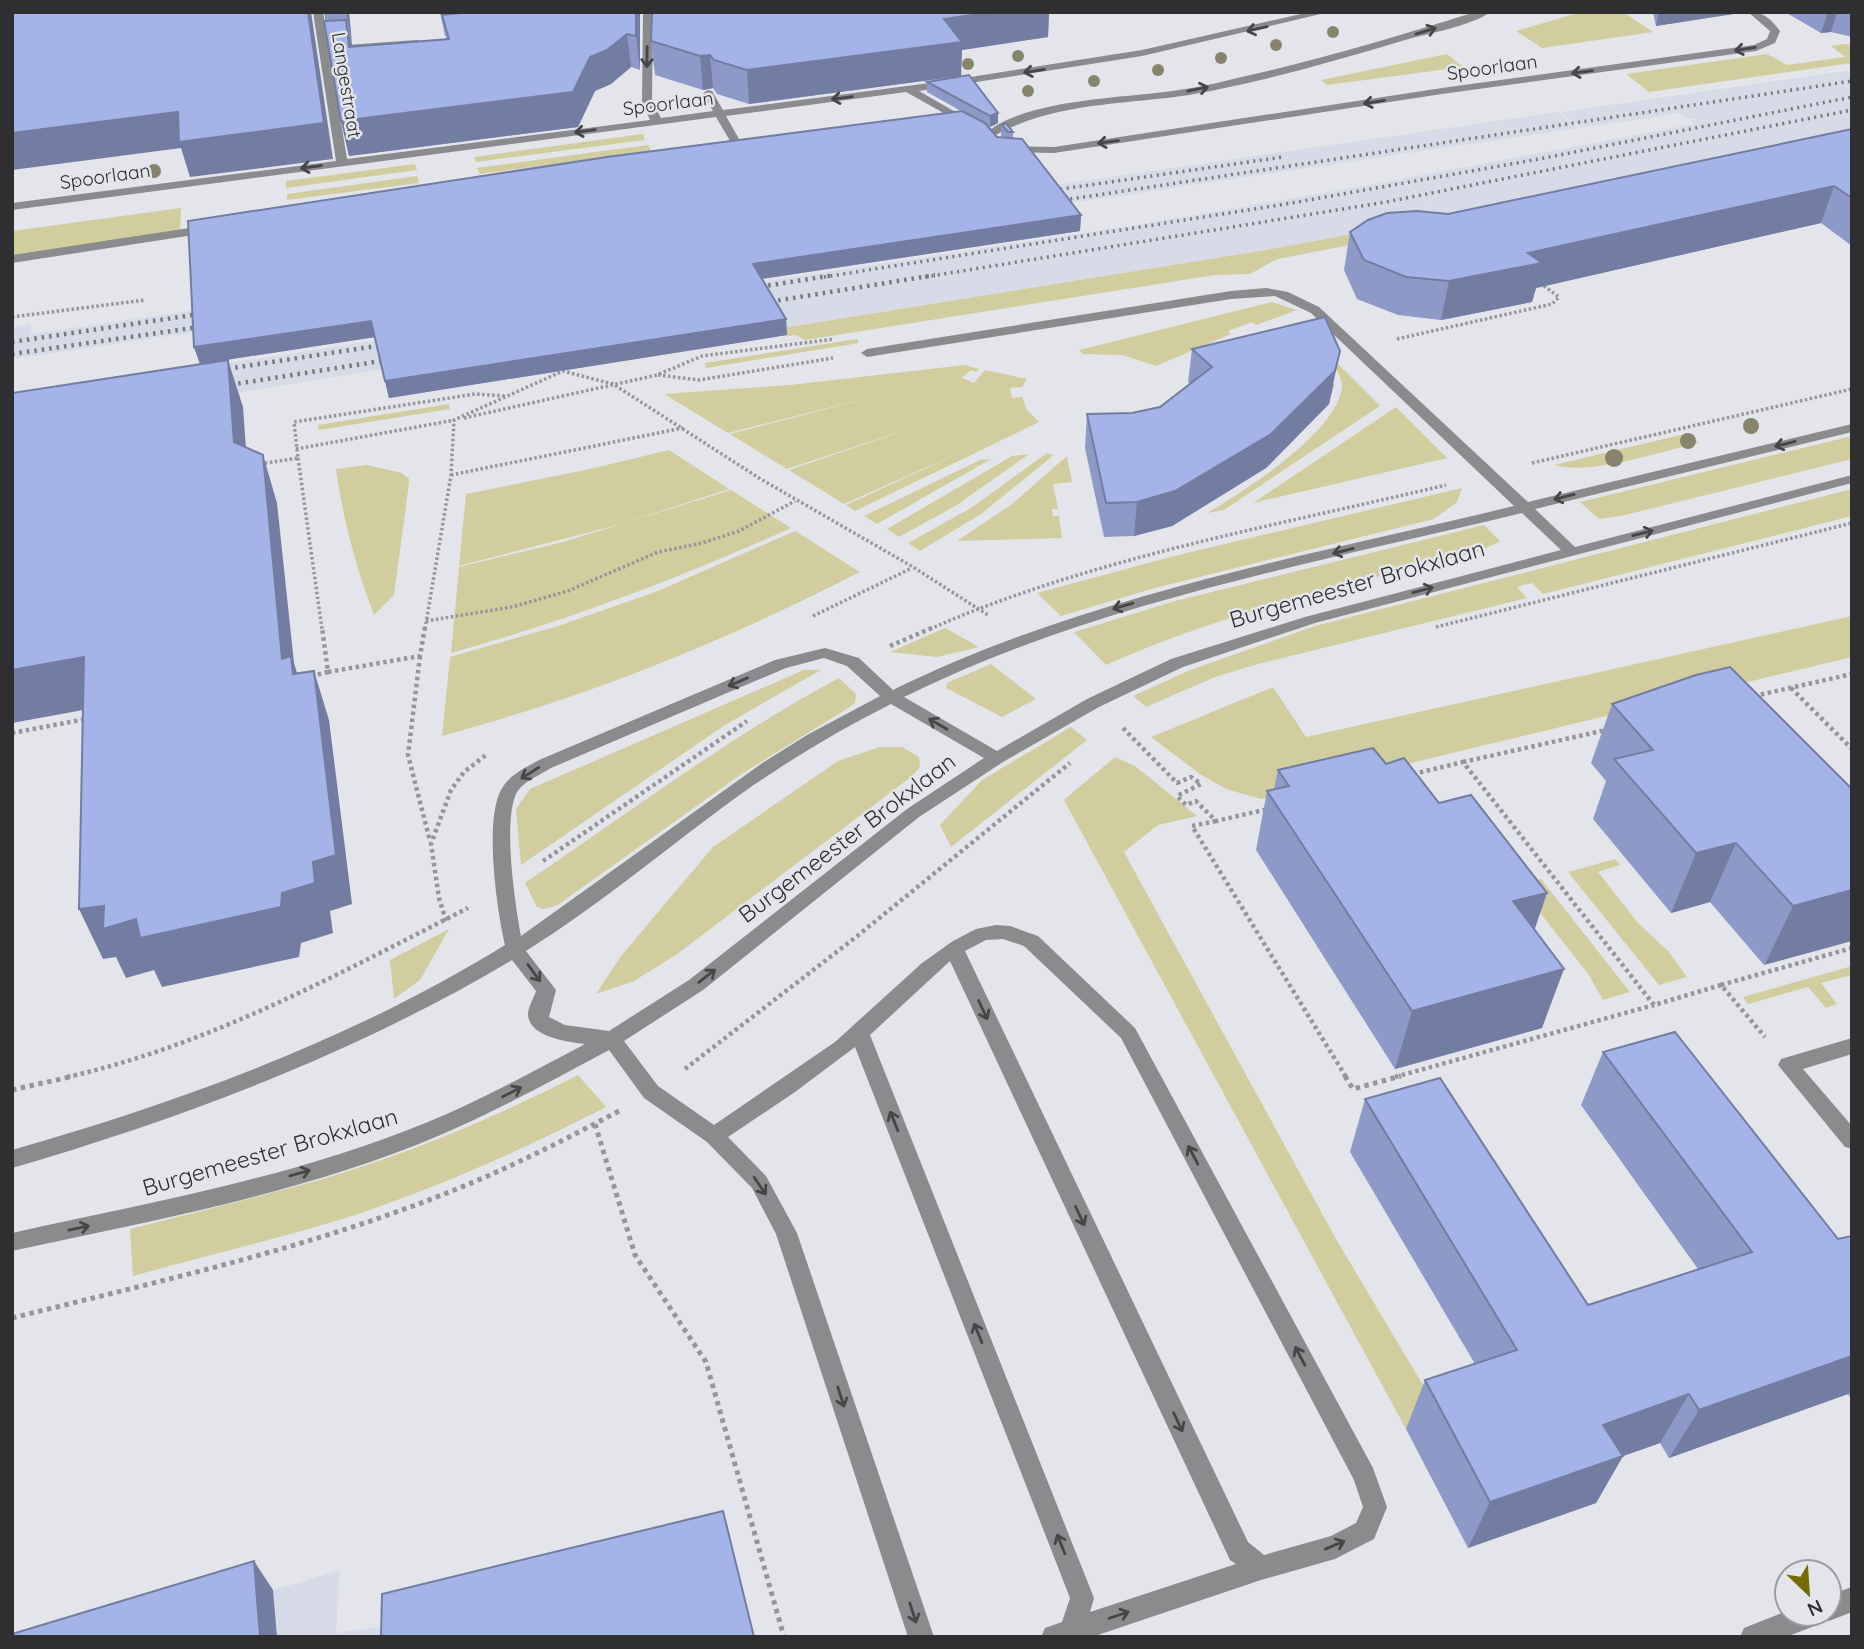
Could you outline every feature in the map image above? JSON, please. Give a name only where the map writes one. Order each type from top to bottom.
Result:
[{"type":"street","name":"Langestraat","points":[[318,12],[342,163]]},
{"type":"street","name":"Spoorlaan","points":[[12,207],[909,90],[1142,53],[1324,12]]},
{"type":"street","points":[[909,90],[990,134],[1002,125],[1034,113],[1191,91],[1337,57],[1486,12]]},
{"type":"street","name":"Spoorlaan","points":[[990,134],[1003,148],[1030,151],[1176,133],[1428,93],[1756,48],[1771,40],[1775,31],[1767,21],[1753,12]]},
{"type":"street","points":[[657,122],[647,101],[648,17],[661,22]]},
{"type":"street","points":[[323,45],[407,34]]},
{"type":"street","points":[[323,45],[426,43]]},
{"type":"street","points":[[708,93],[738,146]]},
{"type":"street","points":[[943,120],[961,120]]},
{"type":"street","points":[[724,149],[752,145]]},
{"type":"street","points":[[12,259],[225,226]]},
{"type":"street","points":[[867,353],[1258,292],[1291,295],[1315,310],[1571,551]]},
{"type":"street","name":"Burgemeester Brokxlaan","points":[[12,1159],[217,1093],[372,1026],[515,948],[767,768],[890,696],[976,657],[1112,610],[1852,428]]},
{"type":"street","name":"Burgemeester Brokxlaan","points":[[12,1242],[197,1202],[353,1158],[430,1130],[508,1094],[611,1039],[696,985],[913,813],[997,758],[1093,704],[1177,663],[1310,620],[1852,480]]},
{"type":"street","points":[[921,1637],[786,1233],[760,1182],[714,1136],[650,1092],[611,1039],[547,1028],[540,1021],[538,1013],[547,990],[515,948],[505,887],[504,804],[515,782],[545,764],[781,664],[825,653],[853,662],[890,696],[997,758]]},
{"type":"street","points":[[714,1136],[786,1091],[859,1033],[954,949],[978,935],[1000,931],[1018,934],[1031,941],[1128,1033],[1365,1476],[1375,1507],[1365,1531],[1335,1547],[1261,1568],[1063,1634]]},
{"type":"street","points":[[954,949],[1239,1551],[1261,1568]]},
{"type":"street","points":[[859,1033],[1083,1598],[1063,1634]]},
{"type":"street","points":[[1852,1046],[1788,1065],[1852,1141]]},
{"type":"street","points":[[1753,1637],[1776,1628]]},
{"type":"path","points":[[1356,348],[1552,304],[1559,297],[1544,286]]},
{"type":"path","points":[[12,317],[145,300]]},
{"type":"path","points":[[657,374],[699,380],[867,353]]},
{"type":"path","points":[[296,449],[454,420],[657,374],[712,354]]},
{"type":"path","points":[[454,420],[563,371],[613,384],[796,501],[977,608]]},
{"type":"path","points":[[853,662],[977,608],[1116,564],[1852,389]]},
{"type":"path","points":[[328,673],[294,422],[475,394],[506,396]]},
{"type":"path","points":[[446,921],[431,844],[408,755],[420,656],[451,475],[454,420]]},
{"type":"path","points":[[451,475],[683,428]]},
{"type":"path","points":[[257,464],[298,458]]},
{"type":"path","points":[[426,621],[512,607],[568,590],[658,552],[702,543],[739,531],[796,501]]},
{"type":"path","points":[[1423,630],[1852,523]]},
{"type":"path","points":[[300,678],[420,656]]},
{"type":"path","points":[[1750,697],[1852,674]]},
{"type":"path","points":[[1791,688],[1852,749]]},
{"type":"path","points":[[12,733],[94,718]]},
{"type":"path","points":[[12,1090],[125,1064],[267,1009],[446,921],[505,887],[751,719]]},
{"type":"path","points":[[1135,723],[1123,728],[1177,783],[1191,776],[1201,784],[1177,796],[1186,805],[1196,801],[1216,821]]},
{"type":"path","points":[[1411,774],[1613,728]]},
{"type":"path","points":[[431,844],[451,790],[464,772],[491,753]]},
{"type":"path","points":[[1463,762],[1654,1005]]},
{"type":"path","points":[[1281,806],[1192,826],[1353,1089],[1852,948]]},
{"type":"path","points":[[1721,985],[1788,1065]]},
{"type":"path","points":[[596,1124],[635,1255],[706,1362],[784,1637]]},
{"type":"shaded area","points":[[1581,12],[1623,12],[1653,32],[1542,48],[1516,31]]},
{"type":"shaded area","points":[[1852,45],[1852,63],[1649,92],[1626,74],[1767,54],[1787,65],[1845,57],[1831,46]]},
{"type":"shaded area","points":[[1447,54],[1463,67],[1327,85],[1321,80]]},
{"type":"shaded area","points":[[1852,70],[1852,134],[1476,211],[1266,250],[783,328],[384,369],[12,429],[12,396],[1129,226],[1399,180],[1438,211],[1401,179],[1694,124],[1690,121],[1697,119],[1688,119],[1680,113],[1581,128],[1561,112]]},
{"type":"shaded area","points":[[1558,112],[1578,128],[12,359],[12,328],[31,323],[31,334]]},
{"type":"shaded area","points":[[643,134],[645,140],[476,162],[474,157]]},
{"type":"shaded area","points":[[648,145],[651,151],[480,174],[477,168]]},
{"type":"shaded area","points":[[415,164],[417,170],[286,188],[286,181]]},
{"type":"shaded area","points":[[417,176],[419,183],[287,200],[287,194]]},
{"type":"shaded area","points":[[181,208],[180,232],[12,255],[12,231]]},
{"type":"shaded area","points":[[1539,209],[1277,259],[1250,274],[1215,275],[805,340],[796,335],[787,336],[783,328],[1266,250],[1476,211]]},
{"type":"shaded area","points":[[1272,302],[1297,310],[1256,325],[1252,322],[1228,331],[1231,334],[1156,366],[1122,355],[1083,354],[1079,350]]},
{"type":"shaded area","points":[[857,339],[859,343],[706,368],[705,363]]},
{"type":"shaded area","points":[[1333,362],[1380,406],[1224,510],[1207,513],[1287,459],[1324,423],[1336,404],[1342,387]]},
{"type":"shaded area","points":[[965,365],[979,369],[976,372],[971,370],[962,378],[974,383],[985,370],[1027,379],[1022,387],[1010,388],[1012,398],[1022,397],[1027,410],[1039,422],[855,511],[846,505],[970,448],[844,504],[789,470],[927,423],[787,469],[730,434],[884,394],[728,433],[664,394],[790,385]]},
{"type":"shaded area","points":[[449,404],[450,409],[319,430],[318,425]]},
{"type":"shaded area","points":[[1396,407],[1447,458],[1253,503]]},
{"type":"shaded area","points":[[1689,433],[1699,443],[1606,465],[1570,468],[1554,465]]},
{"type":"shaded area","points":[[1852,436],[1852,459],[1621,516],[1599,519],[1580,502]]},
{"type":"shaded area","points":[[669,450],[729,489],[621,524],[459,566],[466,494]]},
{"type":"shaded area","points":[[1047,453],[1054,455],[981,514],[920,551],[908,543],[971,508]]},
{"type":"shaded area","points":[[1029,454],[957,505],[899,537],[887,529],[1012,456]]},
{"type":"shaded area","points":[[1067,456],[1072,482],[1053,484],[1058,509],[1052,509],[1053,516],[1059,516],[1062,538],[957,541],[1012,504]]},
{"type":"shaded area","points":[[991,459],[877,524],[864,516],[980,460]]},
{"type":"shaded area","points":[[367,465],[402,473],[409,479],[394,595],[374,615],[351,543],[336,469]]},
{"type":"shaded area","points":[[1462,488],[1457,502],[1434,519],[1155,588],[1061,616],[1037,593],[1174,556]]},
{"type":"shaded area","points":[[1852,489],[1852,516],[1543,594],[1532,583],[1517,587],[1527,598],[1258,664],[1215,677],[1146,707],[1133,696],[1190,670],[1315,626]]},
{"type":"shaded area","points":[[731,490],[791,528],[624,597],[451,653],[459,567],[563,542]]},
{"type":"shaded area","points":[[1484,525],[1500,541],[1481,551],[1244,614],[1151,646],[1106,665],[1074,632],[1175,601]]},
{"type":"shaded area","points":[[795,531],[860,572],[757,622],[655,665],[551,703],[442,736],[450,657],[558,626],[658,591]]},
{"type":"shaded area","points":[[1852,616],[1852,657],[1261,799],[1226,789],[1200,774],[1151,737],[1273,687],[1306,737]]},
{"type":"shaded area","points":[[945,628],[979,647],[937,657],[890,652]]},
{"type":"shaded area","points":[[991,664],[1036,699],[1002,717],[946,688],[947,683]]},
{"type":"shaded area","points":[[804,670],[821,670],[725,725],[521,865],[516,809],[530,789]]},
{"type":"shaded area","points":[[839,678],[856,694],[855,703],[850,707],[743,773],[556,906],[543,909],[537,907],[525,883],[718,750]]},
{"type":"shaded area","points":[[1071,727],[1087,740],[951,847],[940,825],[982,780]]},
{"type":"shaded area","points":[[880,747],[902,747],[919,757],[920,767],[911,777],[676,955],[634,981],[596,994],[621,956],[713,847],[838,761]]},
{"type":"shaded area","points":[[1115,757],[1135,766],[1197,816],[1158,825],[1124,852],[1336,1239],[1442,1417],[1406,1429],[1064,800]]},
{"type":"shaded area","points":[[1615,859],[1620,865],[1598,872],[1638,923],[1668,951],[1687,977],[1659,985],[1568,872]]},
{"type":"shaded area","points":[[1541,879],[1630,992],[1603,1000],[1589,975],[1537,909],[1493,891]]},
{"type":"shaded area","points":[[449,929],[420,980],[394,999],[390,960]]},
{"type":"shaded area","points":[[1852,966],[1852,975],[1821,983],[1837,1004],[1826,1008],[1808,987],[1748,1004],[1743,997]]},
{"type":"shaded area","points":[[578,1075],[606,1107],[513,1152],[419,1192],[355,1215],[133,1276],[130,1229],[316,1181],[383,1160],[482,1121]]},
{"type":"shaded area","points":[[340,1570],[336,1633],[397,1624],[397,1637],[120,1637]]},
{"type":"building","points":[[12,12],[308,12],[324,123],[179,142],[178,112],[12,133]]},
{"type":"building","points":[[462,12],[636,12],[636,36],[627,34],[607,50],[590,57],[573,92],[341,121],[324,21],[346,20],[349,47],[449,39],[442,15]]},
{"type":"building","points":[[652,12],[993,12],[944,19],[962,42],[747,70],[714,60],[710,55],[700,56],[651,41]]},
{"type":"building","points":[[969,75],[998,113],[990,116],[927,82]]},
{"type":"building","points":[[962,111],[985,123],[997,137],[1022,139],[1081,215],[753,264],[786,319],[385,381],[371,321],[194,347],[188,221],[607,157]]},
{"type":"building","points":[[1006,123],[1013,132],[1008,132],[1002,125]]},
{"type":"building","points":[[1852,129],[1852,198],[1834,186],[1528,253],[1542,263],[1449,281],[1406,277],[1364,260],[1350,232],[1368,220],[1387,213],[1417,211],[1448,214]]},
{"type":"building","points":[[1325,317],[1340,351],[1335,371],[1271,434],[1175,491],[1137,502],[1106,503],[1087,414],[1132,413],[1160,407],[1212,367],[1192,349]]},
{"type":"building","points":[[228,360],[234,442],[263,455],[282,659],[291,656],[293,674],[314,671],[336,855],[313,862],[315,883],[282,893],[281,907],[140,938],[136,919],[103,929],[104,906],[79,909],[84,657],[12,670],[12,393]]},
{"type":"building","points":[[1730,667],[1852,789],[1852,890],[1793,906],[1736,843],[1696,853],[1614,759],[1653,750],[1612,704],[1696,675]]},
{"type":"building","points":[[1373,748],[1386,764],[1404,758],[1439,803],[1471,795],[1547,893],[1513,901],[1564,969],[1412,1011],[1267,791],[1289,786],[1278,770]]},
{"type":"building","points":[[1675,1032],[1838,1239],[1852,1236],[1852,1356],[1699,1410],[1689,1394],[1603,1425],[1623,1456],[1490,1502],[1425,1380],[1517,1350],[1365,1099],[1440,1078],[1588,1305],[1752,1252],[1603,1052]]},
{"type":"building","points":[[723,1511],[754,1637],[381,1637],[382,1594]]},
{"type":"building","points":[[254,1561],[260,1637],[12,1637],[12,1634]]},
{"type":"railway","points":[[1051,202],[1852,81]]},
{"type":"railway","points":[[824,277],[1292,203],[1539,159],[1852,97]]},
{"type":"railway","points":[[925,277],[1386,202],[1852,110]]},
{"type":"railway","points":[[1041,192],[1283,157]]},
{"type":"railway","points":[[746,289],[835,275]]},
{"type":"railway","points":[[756,304],[935,275]]},
{"type":"railway","points":[[12,342],[213,312]]},
{"type":"railway","points":[[12,354],[213,325]]},
{"type":"railway","points":[[213,371],[396,343]]},
{"type":"railway","points":[[216,387],[400,358]]}]
